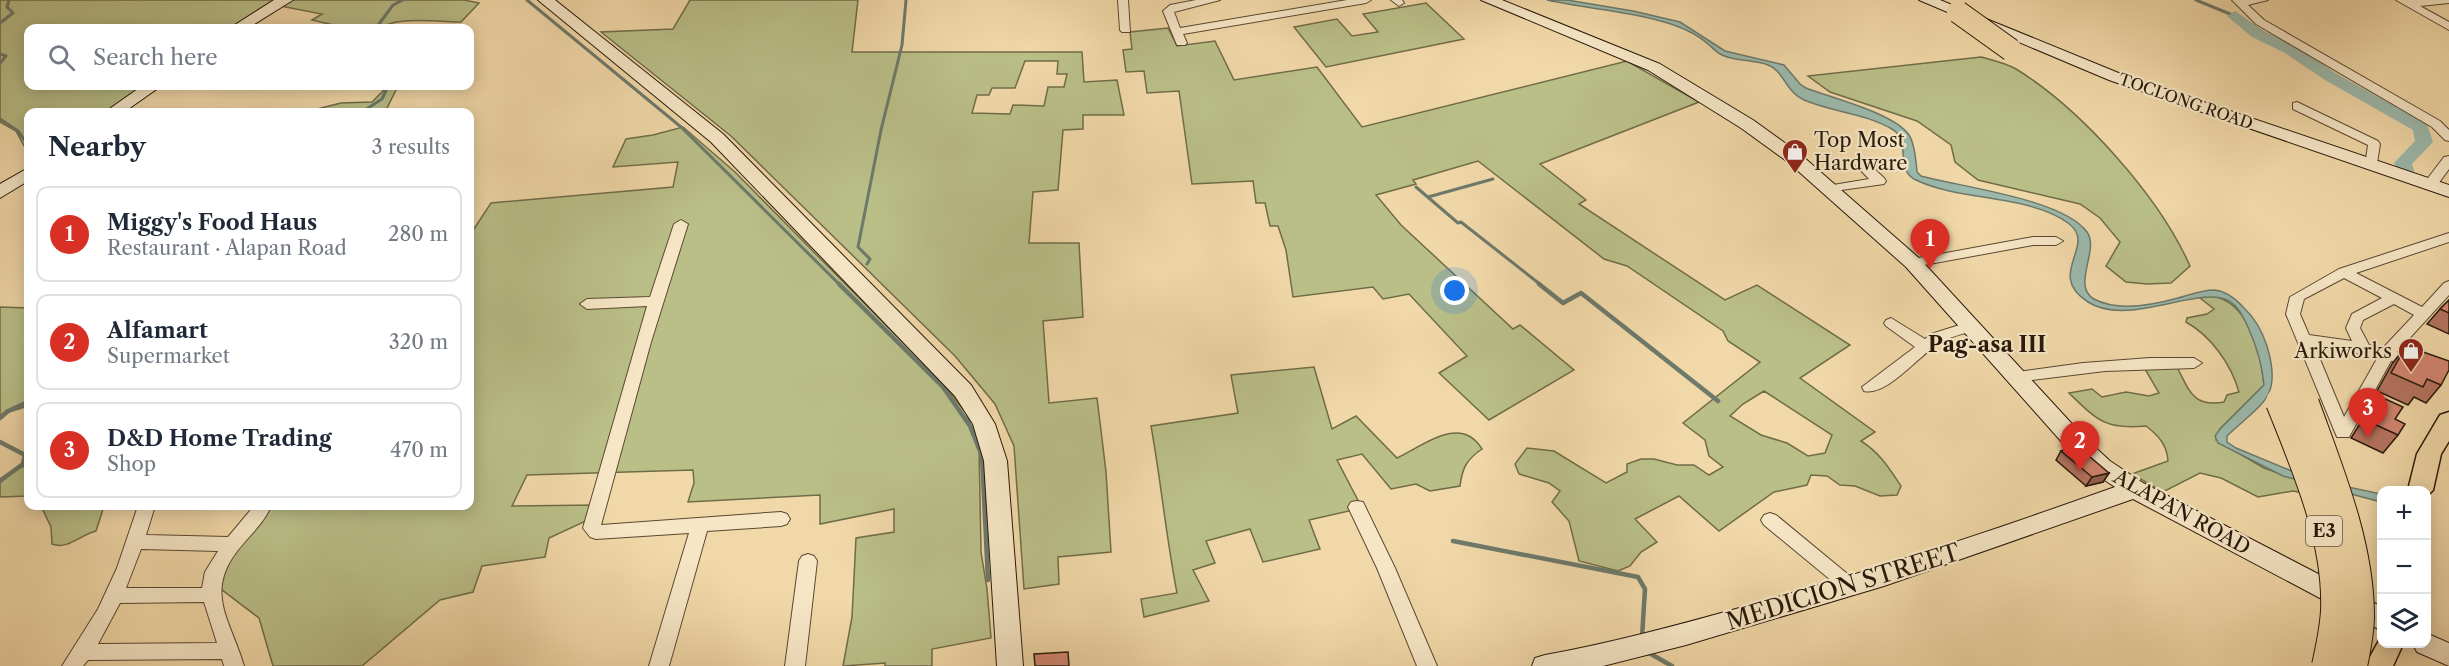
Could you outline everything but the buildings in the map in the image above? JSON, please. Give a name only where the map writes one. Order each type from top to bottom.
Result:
[{"type":"highway","points":[[1964,12],[2017,49]]},
{"type":"highway","name":"E3","points":[[2327,666],[2336,603],[2328,545],[2292,403],[2327,469],[2350,550],[2360,613],[2352,666]]},
{"type":"main road","points":[[2421,486],[2429,454],[2449,422]]},
{"type":"main road","points":[[2379,666],[2387,648]]},
{"type":"street","points":[[245,24],[285,0]]},
{"type":"street","points":[[546,0],[717,138],[954,378],[976,408],[990,432],[995,452],[1011,666]]},
{"type":"street","points":[[1123,0],[1126,30]]},
{"type":"street","points":[[1215,0],[1170,9],[1168,14],[1179,37],[1366,0]]},
{"type":"street","name":"ALAPAN ROAD","points":[[1489,0],[1654,67],[1747,123],[1832,189],[1913,263],[2088,455],[2135,489],[2377,617]]},
{"type":"street","name":"TOCLONG ROAD","points":[[1927,0],[2115,77],[2449,191]]},
{"type":"street","points":[[2238,1],[2263,0]]},
{"type":"street","points":[[2424,6],[2440,0],[2449,0]]},
{"type":"street","points":[[2238,1],[2270,28],[2436,124],[2449,136]]},
{"type":"street","points":[[2405,2],[2447,14]]},
{"type":"street","points":[[2424,6],[2449,27]]},
{"type":"street","points":[[120,108],[147,90]]},
{"type":"street","points":[[2297,106],[2371,141],[2374,144],[2372,160],[2368,164]]},
{"type":"street","points":[[2430,185],[2449,160]]},
{"type":"street","points":[[1832,189],[1879,181],[1858,161]]},
{"type":"street","points":[[0,192],[24,176]]},
{"type":"street","points":[[681,224],[592,528],[596,532],[781,519]]},
{"type":"street","points":[[2449,237],[2344,272],[2297,297],[2293,314],[2343,434],[2387,354],[2449,286]]},
{"type":"street","points":[[1913,263],[2033,241],[2056,241]]},
{"type":"street","points":[[2344,272],[2424,314]]},
{"type":"street","points":[[2362,348],[2353,328],[2357,317],[2392,299]]},
{"type":"street","points":[[587,304],[657,301]]},
{"type":"street","points":[[1891,323],[1924,346]]},
{"type":"street","points":[[1870,387],[1889,376],[1936,338],[1969,327]]},
{"type":"street","points":[[2305,339],[2362,348],[2409,361]]},
{"type":"street","points":[[2016,377],[2064,369],[2157,362],[2194,363]]},
{"type":"street","name":"MEDICION STREET","points":[[1545,666],[1631,648],[1850,586],[1989,542],[2135,489]]},
{"type":"street","points":[[1357,507],[1386,568],[1427,666]]},
{"type":"street","points":[[145,510],[136,542],[112,596],[78,659],[232,658],[211,595],[210,581],[233,544],[260,510]]},
{"type":"street","points":[[1770,520],[1850,586]]},
{"type":"street","points":[[659,666],[700,526]]},
{"type":"street","points":[[136,542],[233,544]]},
{"type":"street","points":[[795,666],[808,561]]},
{"type":"street","points":[[112,596],[211,595]]},
{"type":"street","points":[[2431,647],[2449,656]]},
{"type":"green space","points":[[0,0],[281,0],[241,24],[24,24],[24,90],[143,90],[115,108],[24,108],[24,146],[16,131],[0,122]]},
{"type":"green space","points":[[290,0],[464,0],[479,3],[461,22],[408,21],[388,24],[329,24],[312,20],[322,14],[280,6]]},
{"type":"green space","points":[[690,0],[858,0],[852,52],[1082,52],[1084,82],[1117,80],[1124,115],[1083,115],[1083,129],[1063,130],[1058,190],[1033,192],[1029,243],[1079,243],[1083,317],[1043,321],[1049,403],[1097,398],[1106,472],[1111,552],[1058,557],[1059,584],[1024,589],[1014,446],[995,404],[955,356],[731,136],[601,32],[673,29]],"holes":[[[1025,61],[1058,61],[1057,74],[1067,74],[1064,87],[1048,87],[1044,106],[1013,105],[1010,114],[972,113],[977,95],[989,95],[992,88],[1015,88]]]},
{"type":"green space","points":[[1426,3],[1464,39],[1326,67],[1294,27],[1337,19],[1352,36],[1378,32],[1363,14]]},
{"type":"green space","points":[[1168,28],[1177,46],[1215,41],[1234,80],[1317,67],[1362,127],[1627,61],[1699,102],[1540,164],[1586,200],[1579,204],[1725,300],[1757,285],[1850,345],[1800,378],[1875,432],[1861,441],[1879,456],[1897,479],[1901,486],[1897,495],[1880,496],[1855,486],[1840,485],[1827,476],[1811,475],[1807,485],[1774,492],[1719,531],[1679,496],[1635,519],[1657,542],[1641,552],[1630,566],[1618,571],[1579,561],[1569,521],[1552,502],[1560,491],[1549,483],[1519,474],[1515,464],[1527,448],[1554,451],[1606,483],[1627,472],[1627,464],[1641,459],[1654,459],[1677,465],[1694,465],[1709,475],[1723,467],[1709,456],[1705,440],[1683,423],[1760,362],[1728,341],[1723,331],[1627,266],[1604,259],[1478,161],[1413,180],[1416,184],[1376,195],[1401,225],[1513,329],[1520,325],[1574,370],[1489,420],[1439,373],[1467,356],[1409,294],[1383,299],[1373,287],[1293,297],[1286,250],[1278,226],[1270,226],[1265,203],[1256,203],[1253,181],[1192,184],[1179,91],[1147,93],[1144,71],[1126,72],[1123,50],[1132,49],[1130,32]],"holes":[[[1764,391],[1832,435],[1825,453],[1808,456],[1787,443],[1761,435],[1730,416],[1743,404]]]},
{"type":"green space","points":[[1981,57],[2016,69],[2041,86],[2091,130],[2116,156],[2159,211],[2190,266],[2171,283],[2126,282],[2106,266],[2120,242],[2100,218],[2080,204],[1978,180],[1955,162],[1951,145],[1917,121],[1830,92],[1808,76]]},
{"type":"green space","points":[[384,90],[396,90],[387,108],[321,108],[341,103],[372,102]]},
{"type":"green space","points":[[683,127],[735,172],[940,380],[966,413],[979,445],[981,552],[991,638],[932,649],[932,666],[885,666],[885,663],[843,666],[852,617],[856,538],[894,532],[894,509],[820,524],[820,495],[688,502],[694,483],[693,470],[527,475],[512,506],[596,505],[588,520],[549,538],[545,557],[482,566],[473,592],[440,600],[362,666],[273,666],[259,618],[213,583],[263,510],[474,510],[474,229],[491,203],[673,187],[678,162],[613,167],[626,139]]},
{"type":"green space","points":[[2210,296],[2234,307],[2243,317],[2256,344],[2264,385],[2220,429],[2216,440],[2264,468],[2318,487],[2313,495],[2293,491],[2258,497],[2221,478],[2200,473],[2163,492],[2132,474],[2168,461],[2166,450],[2158,437],[2146,426],[2121,426],[2103,421],[2069,393],[2092,389],[2102,397],[2126,392],[2149,396],[2159,393],[2145,369],[2177,367],[2189,390],[2199,400],[2224,402],[2227,395],[2239,392],[2231,371],[2219,352],[2204,335],[2186,322],[2187,318],[2207,314],[2214,309],[2200,298]]},
{"type":"green space","points":[[0,307],[24,308],[24,407],[0,415]]},
{"type":"green space","points":[[1314,367],[1332,429],[1356,416],[1397,458],[1430,440],[1453,433],[1464,434],[1473,439],[1482,449],[1466,464],[1460,486],[1430,491],[1416,484],[1391,489],[1362,454],[1337,460],[1362,508],[1309,520],[1320,549],[1263,562],[1250,529],[1206,541],[1215,563],[1193,570],[1209,601],[1144,617],[1141,599],[1177,593],[1151,426],[1238,413],[1231,375]]},
{"type":"green space","points":[[24,467],[24,496],[0,497],[0,479],[16,468]]},
{"type":"green space","points":[[43,510],[103,510],[96,531],[69,544],[52,544],[51,527]]},
{"type":"shaded area","points":[[1547,0],[1567,0],[1633,11],[1680,22],[1725,51],[1784,65],[1806,88],[1876,113],[1901,127],[1911,139],[1917,172],[1921,176],[2010,196],[2057,211],[2075,221],[2087,232],[2090,248],[2085,286],[2094,299],[2103,303],[2136,306],[2209,290],[2223,292],[2230,296],[2248,312],[2261,330],[2267,346],[2272,378],[2266,398],[2227,436],[2227,442],[2236,448],[2311,479],[2377,493],[2377,501],[2283,476],[2218,443],[2215,436],[2220,429],[2264,385],[2260,362],[2251,334],[2240,312],[2229,301],[2216,297],[2200,298],[2143,309],[2123,310],[2104,309],[2088,302],[2076,291],[2071,281],[2071,270],[2078,241],[2076,232],[2068,223],[2035,207],[1953,192],[1916,180],[1906,170],[1901,141],[1892,129],[1870,119],[1804,100],[1793,92],[1773,68],[1763,63],[1722,55],[1690,32],[1641,16]]},
{"type":"waterway","points":[[0,23],[13,13],[7,7],[9,0]]},
{"type":"waterway","points":[[379,24],[393,5],[403,0]]},
{"type":"waterway","points":[[527,0],[681,127],[840,285]]},
{"type":"waterway","points":[[867,264],[870,259],[858,247],[881,130],[902,45],[906,0]]},
{"type":"waterway","points":[[2196,0],[2235,16]]},
{"type":"waterway","points":[[2235,16],[2258,34],[2291,50],[2331,77],[2421,128],[2424,142],[2403,163],[2406,175]]},
{"type":"waterway","points":[[0,54],[6,56],[0,63]]},
{"type":"waterway","points":[[368,108],[382,99],[386,90]]},
{"type":"waterway","points":[[0,119],[18,131],[24,139]]},
{"type":"waterway","points":[[1428,197],[1493,179]]},
{"type":"waterway","points":[[1416,187],[1458,223],[1461,222],[1541,285]]},
{"type":"waterway","points":[[839,284],[943,387],[970,426],[982,456],[988,580]]},
{"type":"waterway","points":[[1539,284],[1563,303],[1581,293],[1718,401]]},
{"type":"waterway","points":[[0,418],[8,411],[24,404]]},
{"type":"waterway","points":[[0,442],[24,454]]},
{"type":"waterway","points":[[0,481],[23,464],[24,460]]},
{"type":"waterway","points":[[1453,541],[1638,577],[1645,589],[1642,637]]},
{"type":"waterway","points":[[1649,653],[1672,666]]},
{"type":"place","name":"Top Most Hardware","points":[[1795,175]]},
{"type":"place","name":"Miggy's Food Haus","points":[[1930,269]]},
{"type":"place","name":"Arkiworks","points":[[2411,374]]},
{"type":"place","name":"D&D Home Trading","points":[[2368,438]]},
{"type":"place","name":"Alfamart","points":[[2080,471]]},
{"type":"district","name":"Pag-asa III","points":[[1987,344]]}]
